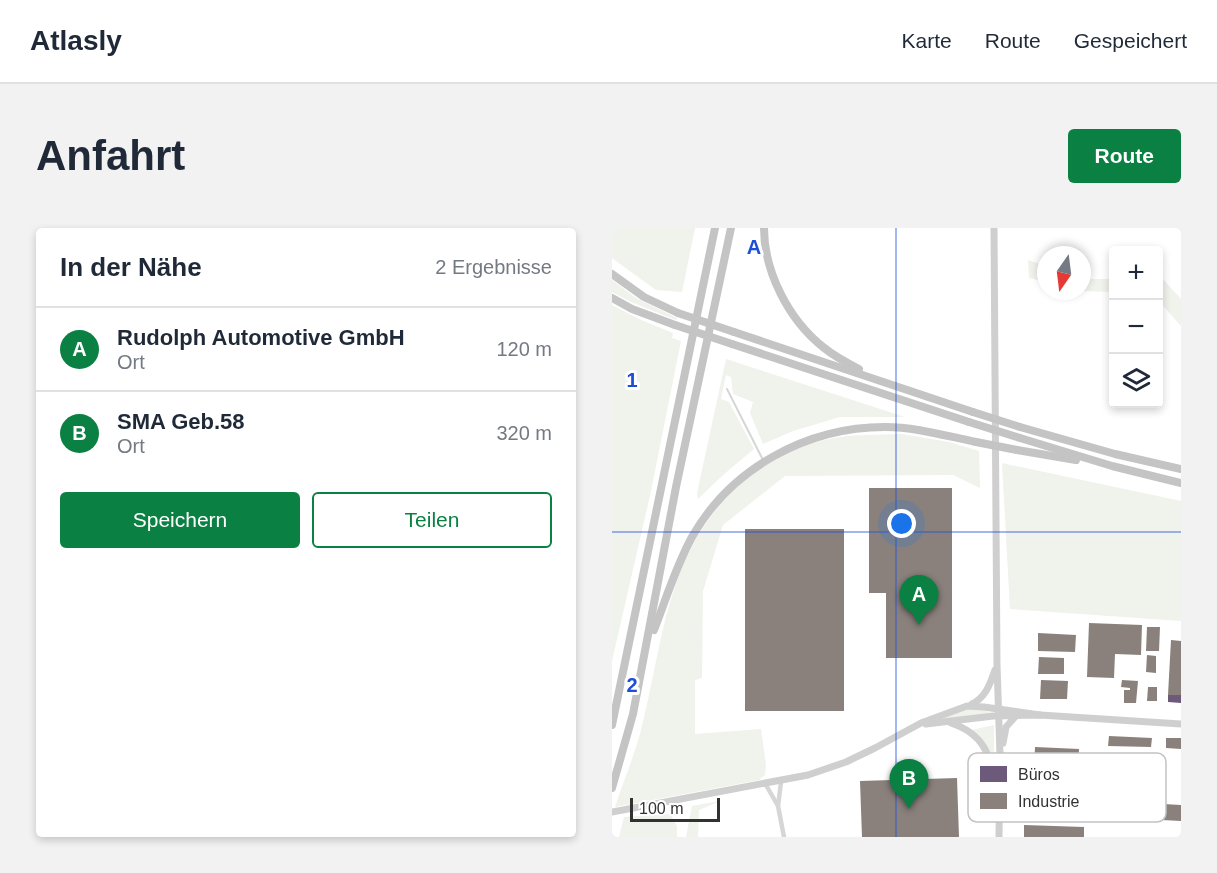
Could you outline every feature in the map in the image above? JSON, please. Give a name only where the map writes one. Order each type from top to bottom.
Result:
[{"type":"highway","points":[[612,725],[715,228]]},
{"type":"highway","points":[[612,788],[633,714],[676,487],[731,228]]},
{"type":"highway","points":[[764,228],[772,275],[781,294],[805,329],[822,346],[878,380]]},
{"type":"highway","points":[[612,274],[644,297],[678,313],[1020,427],[1115,454],[1181,469]]},
{"type":"highway","points":[[612,298],[632,309],[675,325],[969,422],[1112,466],[1181,483]]},
{"type":"highway","points":[[646,650],[683,554],[693,535],[718,501],[764,462],[804,442],[824,435],[866,428],[908,429],[1112,466]]},
{"type":"main road","points":[[994,228],[997,665],[1000,753]]},
{"type":"main road","points":[[612,812],[781,782],[846,762],[921,723],[967,706],[983,696],[991,683],[997,665]]},
{"type":"main road","points":[[967,706],[1015,717],[1040,715]]},
{"type":"main road","points":[[946,723],[998,712],[1181,724]]},
{"type":"main road","points":[[1000,753],[1006,727],[1015,717]]},
{"type":"main road","points":[[912,728],[931,723],[953,724],[968,731],[986,748],[988,753]]},
{"type":"street","points":[[781,782],[778,806],[784,837]]},
{"type":"street","points":[[766,785],[778,806]]},
{"type":"lane","points":[[727,389],[764,462]]},
{"type":"shaded area","points":[[612,228],[695,228],[682,292],[656,290],[612,258]]},
{"type":"shaded area","points":[[1028,260],[1037,263],[1037,280],[1029,278]]},
{"type":"shaded area","points":[[1091,279],[1109,279],[1109,292],[1091,291]]},
{"type":"shaded area","points":[[1163,279],[1181,299],[1181,326],[1163,306]]},
{"type":"shaded area","points":[[612,280],[636,298],[677,318],[676,320],[612,292]]},
{"type":"shaded area","points":[[612,305],[673,333],[672,338],[681,341],[651,491],[612,661]]},
{"type":"shaded area","points":[[726,359],[905,417],[840,417],[793,431],[763,444],[750,413],[753,402],[733,394],[731,377],[726,375],[721,399],[729,402],[754,449],[698,499],[697,493]]},
{"type":"shaded area","points":[[902,434],[949,442],[979,451],[980,488],[953,475],[785,476],[723,525],[703,591],[702,678],[695,680],[695,734],[761,729],[766,765],[765,775],[759,780],[615,807],[640,734],[670,602],[695,541],[714,513],[748,477],[795,449],[842,437]]},
{"type":"shaded area","points":[[1002,463],[1181,501],[1181,621],[1010,609]]},
{"type":"shaded area","points":[[968,709],[983,709],[990,713],[942,719]]},
{"type":"shaded area","points":[[994,725],[994,753],[990,753],[984,741],[971,730]]},
{"type":"shaded area","points":[[720,801],[699,810],[698,837],[686,837],[692,806]]},
{"type":"shaded area","points":[[670,814],[677,826],[677,837],[619,837],[624,817]]},
{"type":"building: Büros","points":[[1168,695],[1181,695],[1181,703],[1168,702]]},
{"type":"building: Industrie","points":[[869,488],[952,488],[952,658],[886,658],[886,593],[869,593]]},
{"type":"building: Industrie","points":[[745,529],[844,529],[844,711],[745,711]]},
{"type":"building: Industrie","points":[[1089,623],[1142,625],[1141,655],[1115,654],[1114,678],[1087,677]]},
{"type":"building: Industrie","points":[[1147,627],[1160,627],[1159,651],[1146,651]]},
{"type":"building: Industrie","points":[[1038,633],[1076,635],[1075,652],[1038,651]]},
{"type":"building: Industrie","points":[[1171,640],[1181,641],[1181,695],[1168,695]]},
{"type":"building: Industrie","points":[[1147,655],[1156,656],[1156,673],[1146,672]]},
{"type":"building: Industrie","points":[[1039,657],[1064,658],[1064,674],[1038,674]]},
{"type":"building: Industrie","points":[[1041,680],[1068,681],[1067,699],[1040,699]]},
{"type":"building: Industrie","points":[[1122,680],[1138,681],[1136,703],[1124,703],[1124,690],[1130,690],[1130,688],[1121,687]]},
{"type":"building: Industrie","points":[[1148,687],[1157,687],[1157,701],[1147,701]]},
{"type":"building: Industrie","points":[[1109,736],[1152,738],[1151,747],[1108,746]]},
{"type":"building: Industrie","points":[[1166,738],[1181,738],[1181,749],[1166,748]]},
{"type":"building: Industrie","points":[[1035,747],[1079,749],[1079,753],[1035,753]]},
{"type":"building: Industrie","points":[[957,778],[959,837],[862,837],[860,781]]},
{"type":"building: Industrie","points":[[1166,804],[1181,805],[1181,821],[1166,820]]},
{"type":"building: Industrie","points":[[1024,825],[1084,827],[1084,837],[1024,837]]},
{"type":"place","name":"Rudolph Automotive GmbH","points":[[919,625]]},
{"type":"place","name":"SMA Geb.58","points":[[909,809]]}]
